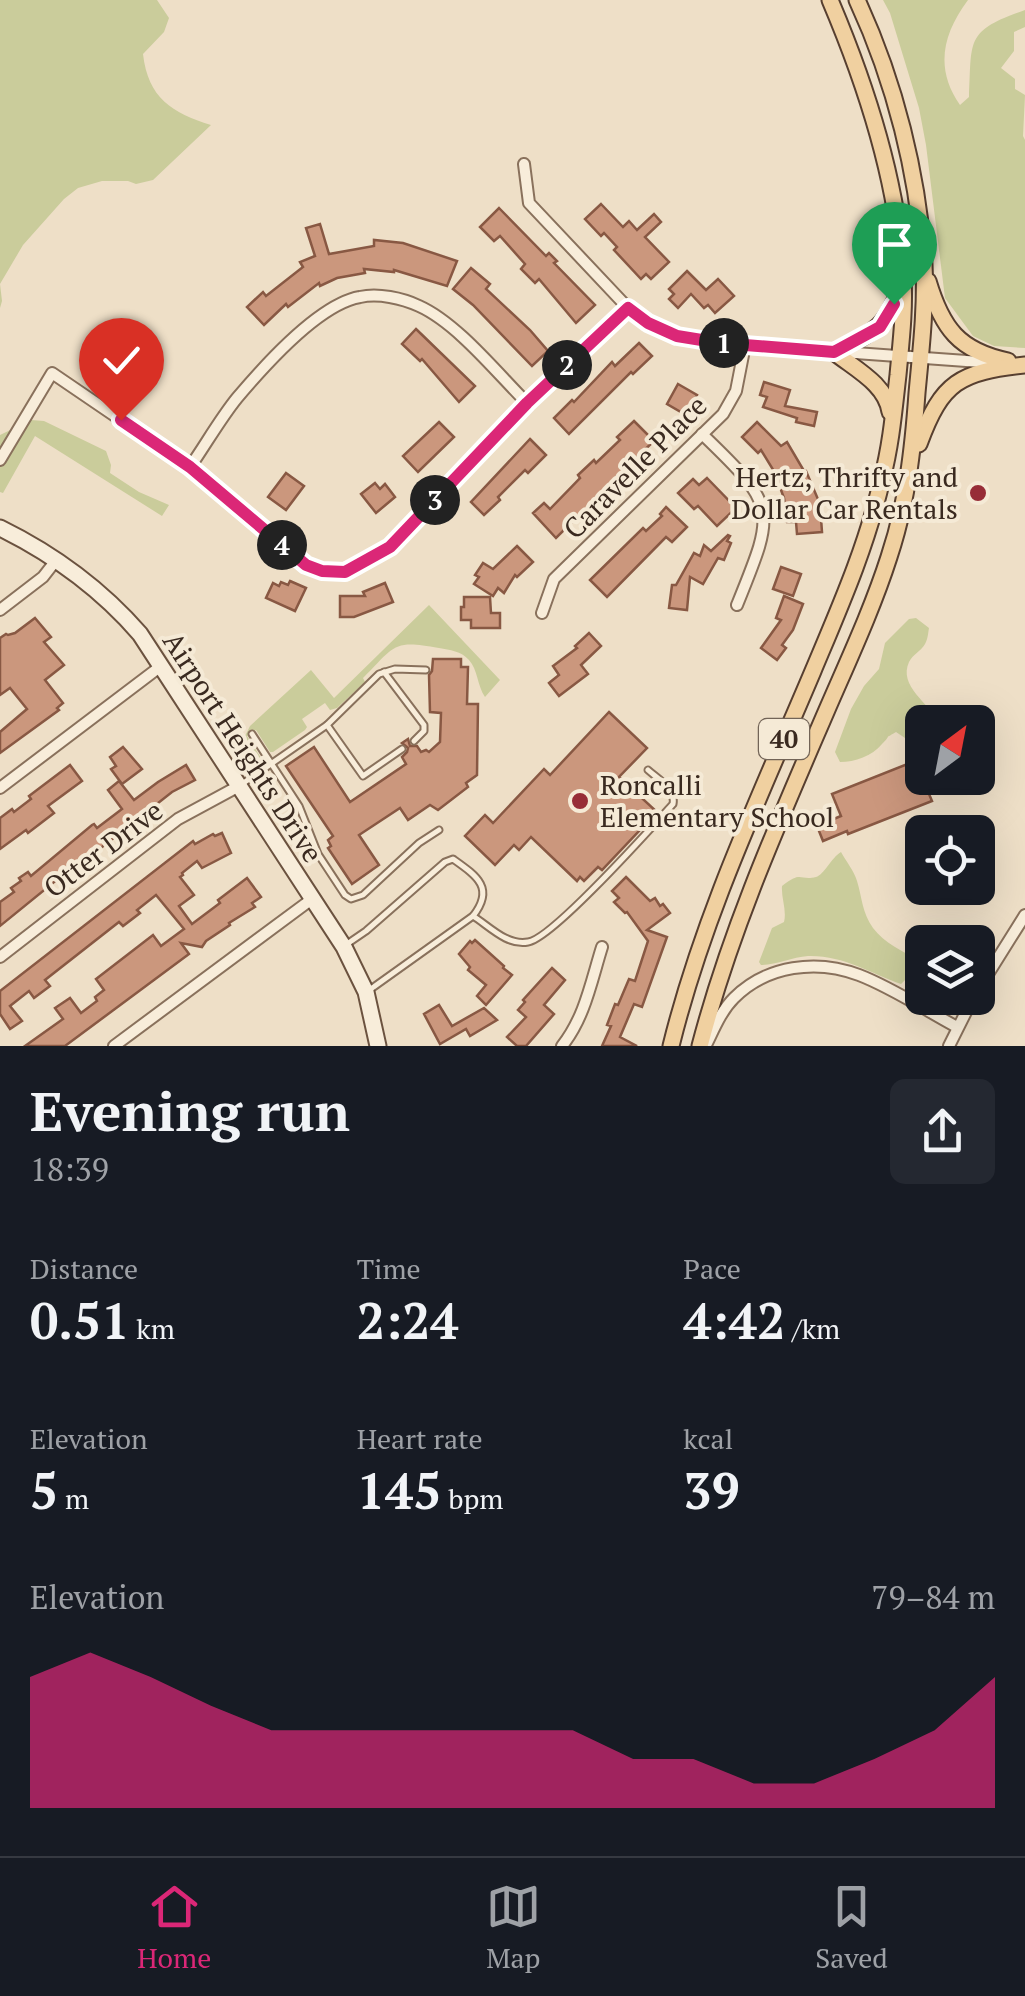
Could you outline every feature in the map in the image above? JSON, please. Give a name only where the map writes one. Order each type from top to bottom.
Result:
[{"type":"main road","name":"40","points":[[671,1046],[693,967],[720,893],[863,547],[892,431],[904,308],[893,198],[881,146],[830,0]]},
{"type":"main road","name":"40","points":[[703,1046],[736,930],[880,582],[911,467],[924,268],[920,226],[904,138],[878,50],[856,0]]},
{"type":"main road","points":[[924,268],[938,312],[958,338],[988,357],[1025,364]]},
{"type":"main road","points":[[892,431],[888,402],[882,391],[834,352],[880,327],[904,279]]},
{"type":"main road","points":[[911,467],[929,416],[948,389],[969,374],[1025,364]]},
{"type":"street","points":[[524,164],[529,203],[628,308],[648,323],[677,336],[745,346],[1025,364]]},
{"type":"street","points":[[190,467],[236,398],[298,334],[312,320],[359,297],[400,299],[436,316],[453,328],[527,403]]},
{"type":"street","points":[[0,460],[52,373],[190,467],[306,565],[322,571],[345,572],[390,547],[527,403],[628,308]]},
{"type":"street","name":"Caravelle Place","points":[[542,613],[554,579],[723,414],[736,391],[745,346]]},
{"type":"street","points":[[702,434],[752,485],[762,502],[765,528],[738,605]]},
{"type":"street","name":"Airport Heights Drive","points":[[0,528],[90,584],[123,615],[162,666],[344,947],[366,992],[378,1046]]},
{"type":"street","points":[[0,610],[43,577],[57,560]]},
{"type":"street","points":[[0,788],[162,666]]},
{"type":"street","name":"Otter Drive","points":[[0,956],[178,819],[239,786]]},
{"type":"street","points":[[123,1044],[312,899]]},
{"type":"street","points":[[995,963],[1025,914]]},
{"type":"street","points":[[562,1046],[583,1012],[602,947]]},
{"type":"street","points":[[703,1046],[734,999],[765,977],[800,967],[840,969],[860,976],[956,1027]]},
{"type":"street","points":[[949,1046],[963,1015]]},
{"type":"lane","points":[[239,786],[328,725],[384,672],[426,670]]},
{"type":"lane","points":[[384,672],[424,726],[414,741]]},
{"type":"lane","points":[[328,725],[363,776],[402,749]]},
{"type":"lane","points":[[252,734],[300,806],[318,854],[350,899],[363,894],[438,830]]},
{"type":"lane","points":[[474,916],[504,938],[516,942],[540,938],[672,804],[672,792],[648,770]]},
{"type":"lane","points":[[344,947],[453,860],[484,890],[484,900],[474,916],[366,992]]},
{"type":"green space","points":[[0,0],[157,0],[169,18],[164,32],[143,54],[150,82],[164,102],[211,125],[153,180],[136,184],[102,181],[78,188],[23,245],[0,284]]},
{"type":"green space","points":[[883,0],[968,0],[952,26],[945,52],[947,78],[960,105],[969,97],[972,50],[982,31],[1025,10],[1025,27],[1014,32],[1014,51],[1001,68],[1015,79],[1015,89],[1025,95],[1025,348],[994,346],[973,336],[945,298],[919,108]]},
{"type":"green space","points":[[31,420],[44,421],[106,451],[110,473],[169,505],[162,516],[35,436],[3,493],[0,492],[0,435]]},
{"type":"green space","points":[[429,605],[500,680],[485,697],[472,664],[462,655],[424,645],[403,645],[382,659],[363,678],[365,682],[337,708],[330,710],[325,703],[302,719],[305,730],[273,752],[256,730],[247,736],[261,758],[250,763],[242,758],[235,748],[250,726],[311,670],[334,698]]},
{"type":"green space","points":[[916,618],[929,628],[925,644],[909,662],[907,671],[911,687],[925,705],[905,705],[905,738],[896,732],[868,755],[840,762],[835,752],[851,709],[879,669],[885,643],[909,619]]},
{"type":"green space","points":[[841,852],[856,877],[869,922],[888,943],[905,953],[905,980],[901,984],[821,956],[767,965],[759,962],[772,928],[784,922],[782,886],[797,877],[819,876]]},
{"type":"building","points":[[601,204],[623,227],[629,221],[637,230],[654,214],[661,222],[645,237],[669,262],[651,279],[646,274],[641,279],[604,233],[601,236],[585,219]]},
{"type":"building","points":[[499,208],[546,256],[549,253],[557,261],[554,263],[595,305],[576,323],[539,279],[535,283],[521,269],[525,264],[500,236],[494,241],[480,227]]},
{"type":"building","points":[[320,224],[329,254],[374,246],[374,240],[403,243],[457,261],[447,286],[394,270],[364,269],[365,273],[320,286],[319,283],[288,307],[286,304],[264,325],[247,307],[303,267],[300,262],[315,256],[306,228]]},
{"type":"building","points":[[471,268],[490,284],[486,289],[548,351],[532,366],[453,289]]},
{"type":"building","points":[[687,271],[706,290],[718,279],[734,296],[715,313],[691,294],[678,308],[669,299],[674,294],[669,289]]},
{"type":"building","points":[[416,329],[475,386],[459,402],[422,359],[402,344]]},
{"type":"building","points":[[639,343],[652,356],[569,434],[554,418],[612,362],[615,366]]},
{"type":"building","points":[[764,382],[790,390],[785,406],[817,412],[814,426],[763,407],[767,397],[760,395]]},
{"type":"building","points":[[678,384],[697,395],[686,415],[667,404]]},
{"type":"building","points":[[634,421],[654,441],[580,519],[578,516],[556,538],[533,513],[544,503],[550,509],[580,478],[578,475],[620,440],[617,437]]},
{"type":"building","points":[[439,422],[454,437],[418,472],[403,456]]},
{"type":"building","points":[[757,422],[781,446],[787,442],[806,471],[820,504],[822,532],[797,534],[796,522],[787,522],[780,481],[761,450],[758,453],[742,437]]},
{"type":"building","points":[[530,439],[546,455],[528,473],[525,470],[484,515],[471,502]]},
{"type":"building","points":[[286,473],[304,486],[286,510],[268,497]]},
{"type":"building","points":[[707,478],[736,508],[717,526],[678,493],[693,479],[699,485]]},
{"type":"building","points":[[375,483],[380,489],[385,484],[395,497],[376,513],[361,494]]},
{"type":"building","points":[[666,507],[687,527],[672,542],[666,537],[607,597],[590,580],[643,528],[646,531],[662,516]]},
{"type":"building","points":[[728,535],[727,541],[731,543],[724,560],[718,558],[703,584],[690,577],[687,610],[669,608],[672,585],[676,585],[694,553],[700,556],[704,545],[711,551]]},
{"type":"building","points":[[517,546],[533,562],[515,575],[504,593],[498,588],[493,596],[474,584],[483,563],[493,569]]},
{"type":"building","points":[[781,567],[801,574],[793,596],[773,589]]},
{"type":"building","points":[[290,581],[306,588],[295,611],[266,598],[273,583],[288,585]]},
{"type":"building","points":[[385,583],[393,602],[354,617],[340,617],[340,596],[365,596],[363,592]]},
{"type":"building","points":[[784,596],[803,604],[782,645],[786,648],[777,660],[761,648],[781,620],[776,618]]},
{"type":"building","points":[[464,597],[490,597],[491,613],[500,613],[500,628],[471,628],[471,620],[461,620]]},
{"type":"building","points":[[35,618],[51,637],[44,642],[64,665],[45,680],[63,703],[0,753],[0,732],[27,709],[10,688],[0,695],[0,638],[15,633]]},
{"type":"building","points":[[589,633],[601,646],[581,665],[588,674],[559,696],[549,683],[559,675],[553,666]]},
{"type":"building","points":[[433,659],[461,659],[461,667],[468,667],[467,704],[478,704],[477,775],[438,810],[430,805],[408,820],[400,808],[359,835],[379,865],[352,884],[328,848],[328,840],[333,836],[286,766],[314,747],[350,802],[406,764],[402,757],[408,748],[402,743],[408,739],[410,746],[429,752],[440,742],[441,713],[430,712],[429,675]]},
{"type":"building","name":"Roncalli Elementary School","points":[[609,712],[647,748],[619,777],[657,812],[602,870],[598,867],[584,881],[580,877],[577,881],[531,837],[519,850],[514,845],[495,865],[465,836],[485,815],[493,823],[544,769],[550,775]]},
{"type":"building","points":[[123,747],[142,769],[122,784],[111,769],[116,766],[110,757]]},
{"type":"building","points":[[70,765],[82,781],[48,806],[54,813],[0,849],[0,818],[12,809],[14,812]]},
{"type":"building","points":[[186,765],[195,780],[172,792],[91,852],[0,926],[0,902],[14,892],[11,888],[21,881],[19,878],[28,872],[31,876],[92,825],[97,828],[122,809],[108,790],[119,781],[134,800]]},
{"type":"building","points":[[905,765],[905,795],[929,795],[932,801],[823,841],[817,826],[841,816],[832,794]]},
{"type":"building","points":[[222,833],[231,853],[202,868],[197,861],[182,873],[180,877],[194,895],[179,906],[192,924],[247,878],[261,897],[252,903],[255,907],[202,947],[181,943],[189,954],[65,1046],[25,1046],[63,1019],[55,1008],[70,998],[81,1013],[97,1001],[95,997],[104,990],[96,979],[153,935],[161,946],[184,929],[156,895],[137,910],[140,913],[123,926],[119,922],[45,980],[50,986],[34,998],[29,991],[10,1006],[22,1021],[10,1029],[0,1014],[0,991],[193,841],[195,844]]},
{"type":"building","points":[[626,877],[650,901],[655,898],[670,913],[647,930],[667,937],[642,1007],[634,1004],[620,1037],[637,1046],[602,1046],[615,1004],[618,1005],[629,979],[635,981],[648,941],[627,912],[614,902],[619,898],[612,891]]},
{"type":"building","points":[[475,940],[512,975],[486,1005],[477,996],[486,985],[468,970],[470,967],[459,954]]},
{"type":"building","points":[[552,968],[565,980],[544,1005],[554,1014],[526,1046],[517,1046],[507,1037],[526,1017],[518,1010]]},
{"type":"building","points":[[439,1005],[452,1026],[484,1008],[497,1020],[470,1036],[466,1029],[440,1044],[424,1014]]},
{"type":"place","name":"Hertz, Thrifty and Dollar Car Rentals","points":[[978,493]]},
{"type":"place","name":"Roncalli Elementary School","points":[[580,801]]},
{"type":"route","points":[[121,420],[190,467],[306,565],[322,571],[345,572],[390,547],[527,403],[628,308],[648,323],[677,336],[834,352],[880,327],[894,304]]}]
